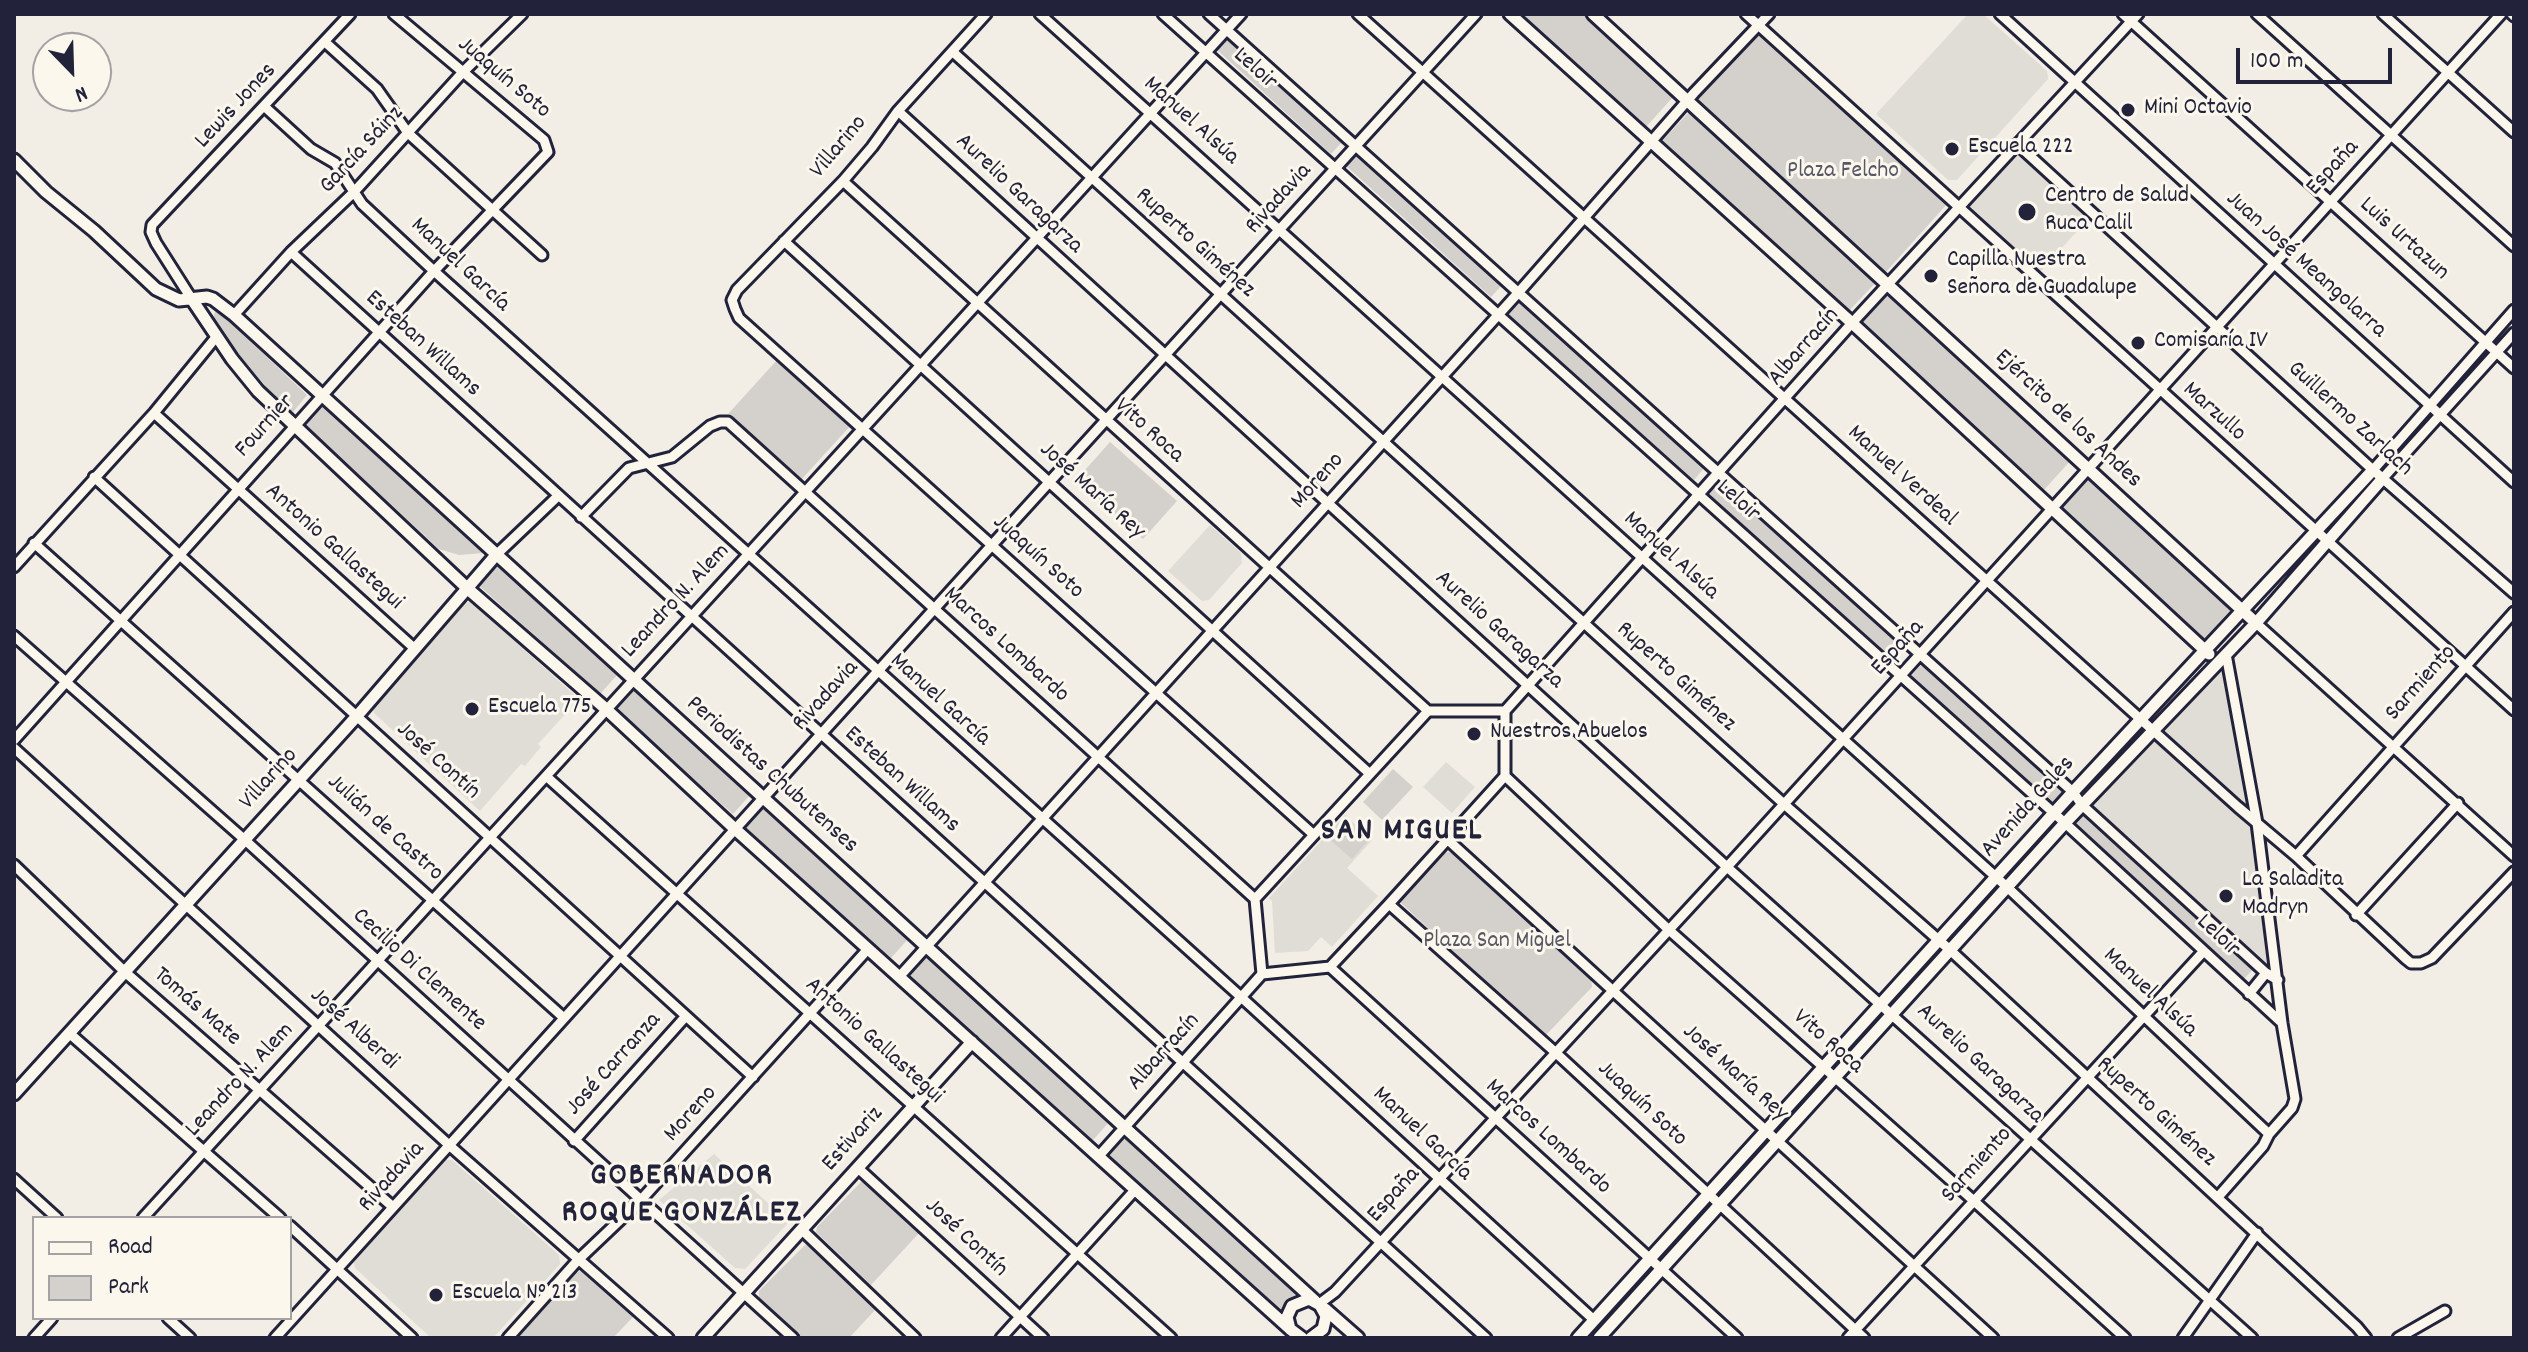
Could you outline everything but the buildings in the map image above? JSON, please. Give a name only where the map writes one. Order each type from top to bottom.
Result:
[{"type":"street","name":"Lewis Jones","points":[[191,298],[156,243],[151,232],[152,225],[350,14]]},
{"type":"street","name":"Juaquín Soto","points":[[394,14],[548,145]]},
{"type":"street","name":"García Sáinz","points":[[234,315],[291,252],[353,193],[463,72],[522,14]]},
{"type":"street","name":"Villarino","points":[[735,309],[732,300],[737,290],[843,181],[898,111],[986,14]]},
{"type":"street","name":"Manuel Alsúa","points":[[1040,14],[2007,887],[2269,1134]]},
{"type":"street","name":"Leloir","points":[[1163,14],[2065,823],[2282,1023]]},
{"type":"street","name":"Leloir","points":[[1209,14],[1921,654],[2266,973],[2278,980]]},
{"type":"street","name":"Leandro N. Alem","points":[[145,1216],[1241,14]]},
{"type":"street","name":"Manuel Verdeal","points":[[1358,14],[2153,731],[2296,856],[2411,963],[2432,958],[2514,872]]},
{"type":"street","name":"Rivadavia","points":[[292,1319],[1476,14]]},
{"type":"street","points":[[1510,14],[1852,323],[2205,650],[2222,658],[2257,823],[2282,1023],[2295,1099],[2292,1108],[2269,1134],[2263,1146],[2218,1197]]},
{"type":"street","name":"Ejército de los Andes","points":[[1593,14],[2241,611],[2394,745],[2514,856]]},
{"type":"street","name":"Marzullo","points":[[1746,14],[2514,710]]},
{"type":"street","name":"Moreno","points":[[899,977],[1769,14]]},
{"type":"street","name":"Juan José Meangolarra","points":[[2000,14],[2514,482]]},
{"type":"street","points":[[2257,14],[2514,246]]},
{"type":"street","points":[[2383,14],[2514,132]]},
{"type":"street","name":"España","points":[[1318,1303],[1335,1292],[1727,867],[2501,14]]},
{"type":"street","name":"Albarracín","points":[[1505,711],[2131,16]]},
{"type":"street","name":"Luis Urtazun","points":[[2131,16],[2514,368]]},
{"type":"street","points":[[325,42],[377,89],[408,133],[542,255]]},
{"type":"street","name":"Ruperto Giménez","points":[[953,52],[1583,623],[1950,950],[2257,1233],[2366,1338]]},
{"type":"street","name":"Manuel García","points":[[265,107],[311,149],[335,163],[353,193],[434,271],[1241,997],[1594,1320]]},
{"type":"street","name":"Aurelio Garagarza","points":[[898,111],[1727,867],[2252,1338]]},
{"type":"street","name":"Guillermo Zarlach","points":[[2017,144],[2373,470],[2514,593]]},
{"type":"street","name":"Fournier","points":[[14,740],[434,271],[544,158],[548,145]]},
{"type":"street","name":"Periodistas Chubutenses","points":[[14,160],[156,289],[179,300],[213,299],[234,315],[1358,1338]]},
{"type":"street","name":"Vito Roca","points":[[843,181],[1428,711]]},
{"type":"street","name":"José María Rey","points":[[784,241],[1370,774]]},
{"type":"street","name":"Esteban Willams","points":[[291,252],[1486,1338]]},
{"type":"street","points":[[191,298],[258,391],[468,589],[606,709],[1295,1336]]},
{"type":"street","name":"Juaquín Soto","points":[[735,309],[739,318],[1314,835]]},
{"type":"street","name":"Avenida Gales","points":[[1578,1338],[2073,792],[2316,533],[2514,310]]},
{"type":"street","name":"Avenida Gales","points":[[1605,1336],[2065,823],[2256,623],[2514,333]]},
{"type":"street","points":[[14,567],[154,413],[217,336]]},
{"type":"street","name":"Antonio Gallastegui","points":[[154,413],[414,648]]},
{"type":"street","name":"Marcos Lombardo","points":[[645,462],[672,457],[710,426],[728,422],[1255,899]]},
{"type":"street","points":[[581,517],[619,476],[645,462]]},
{"type":"street","name":"José Contín","points":[[94,477],[753,1077]]},
{"type":"street","name":"Villarino","points":[[14,1094],[357,716],[496,555],[558,496]]},
{"type":"street","name":"Julián de Castro","points":[[34,543],[564,1018]]},
{"type":"street","name":"Sarmiento","points":[[2296,856],[2514,612]]},
{"type":"street","name":"Cecilio Di Clemente","points":[[14,636],[245,840],[793,1338]]},
{"type":"street","points":[[1428,711],[1505,711],[1505,776],[1389,904],[1330,967],[1262,974],[1255,899],[1428,711]]},
{"type":"street","name":"José Alberdi","points":[[14,748],[449,1145],[668,1338]]},
{"type":"street","name":"Antonio Gallastegui","points":[[546,776],[1171,1338]]},
{"type":"street","name":"Vito Roca","points":[[1505,776],[1669,930],[2125,1338]]},
{"type":"street","points":[[2356,915],[2458,803]]},
{"type":"street","name":"José María Rey","points":[[1448,840],[1993,1338]]},
{"type":"street","name":"Tomás Mate","points":[[14,865],[125,972],[393,1207]]},
{"type":"street","name":"Juaquín Soto","points":[[1389,904],[1721,1205],[1852,1334],[1864,1338]]},
{"type":"street","name":"Moreno","points":[[508,1338],[578,1260],[640,1201],[868,949]]},
{"type":"street","name":"Sarmiento","points":[[1852,1334],[2203,952]]},
{"type":"street","name":"Marcos Lombardo","points":[[1330,967],[1737,1338]]},
{"type":"street","points":[[2249,994],[2266,973]]},
{"type":"street","name":"Albarracín","points":[[1098,1157],[1262,974]]},
{"type":"street","name":"José Carranza","points":[[574,1141],[686,1016]]},
{"type":"street","points":[[69,1033],[278,1216]]},
{"type":"street","name":"Estivariz","points":[[703,1338],[972,1042]]},
{"type":"street","name":"José Contín","points":[[859,1169],[1043,1338]]},
{"type":"street","points":[[14,1179],[55,1216]]},
{"type":"street","points":[[1001,1338],[1135,1190]]},
{"type":"street","points":[[292,1228],[412,1338]]},
{"type":"street","points":[[802,1230],[915,1338]]},
{"type":"street","points":[[2183,1338],[2257,1233]]},
{"type":"street","points":[[1295,1336],[1287,1317],[1292,1306],[1303,1300],[1318,1303],[1326,1316],[1326,1323],[1319,1335],[1311,1338]]},
{"type":"street","points":[[2398,1338],[2445,1311]]},
{"type":"street","points":[[34,1338],[50,1320]]},
{"type":"street","points":[[170,1320],[190,1338]]},
{"type":"street","name":"Rivadavia","points":[[275,1338],[291,1320]]},
{"type":"shaded area","points":[[1968,14],[1983,14],[2047,71],[2048,79],[1957,180],[1948,180],[1876,114]]},
{"type":"shaded area","name":"Centro de Salud Ruca Calil","points":[[2014,151],[2089,218],[2039,273],[1965,205]]},
{"type":"shaded area","points":[[1210,525],[1241,553],[1242,563],[1209,600],[1202,601],[1168,571]]},
{"type":"shaded area","name":"Escuela 775","points":[[471,602],[579,699],[538,744],[541,747],[525,766],[521,764],[480,811],[374,713],[373,705],[464,603]]},
{"type":"shaded area","name":"La Saladita Madryn","points":[[2230,658],[2256,820],[2162,734]]},
{"type":"shaded area","name":"La Saladita Madryn","points":[[2151,738],[2252,829],[2267,963],[2089,805]]},
{"type":"shaded area","points":[[1446,762],[1475,787],[1452,813],[1423,787]]},
{"type":"shaded area","points":[[1345,815],[1372,840],[1347,868],[1378,896],[1332,947],[1321,937],[1308,951],[1275,953],[1272,901],[1269,898]]},
{"type":"shaded area","points":[[714,1154],[789,1222],[745,1269],[735,1268],[659,1200]]},
{"type":"shaded area","points":[[443,1160],[452,1160],[559,1255],[560,1264],[493,1338],[431,1338],[355,1268],[353,1260]]},
{"type":"green space","points":[[1522,14],[1585,14],[1674,96],[1646,127]]},
{"type":"green space","name":"Plaza Felcho","points":[[1757,33],[1947,204],[1885,273],[1695,101]]},
{"type":"green space","points":[[1227,35],[1343,141],[1331,154],[1215,48]]},
{"type":"green space","points":[[1691,110],[1877,281],[1848,312],[1662,141]]},
{"type":"green space","points":[[1356,151],[1503,284],[1491,297],[1344,164]]},
{"type":"green space","points":[[1889,293],[2071,460],[2043,491],[1860,324]]},
{"type":"green space","points":[[1519,300],[1705,467],[1694,480],[1507,313]]},
{"type":"green space","points":[[216,309],[307,395],[293,412],[274,396],[226,340],[213,318]]},
{"type":"green space","points":[[778,359],[851,425],[801,480],[728,414]]},
{"type":"green space","points":[[321,405],[483,553],[459,555],[439,549],[305,424]]},
{"type":"green space","points":[[1110,442],[1177,501],[1143,539],[1077,479]]},
{"type":"green space","points":[[2089,477],[2232,608],[2204,639],[2060,508]]},
{"type":"green space","points":[[1719,479],[1904,647],[1892,660],[1707,493]]},
{"type":"green space","points":[[494,563],[618,674],[600,694],[476,583]]},
{"type":"green space","points":[[1923,663],[2064,791],[2052,804],[1911,676]]},
{"type":"green space","points":[[627,684],[750,795],[733,814],[609,704]]},
{"type":"green space","points":[[1393,769],[1413,787],[1382,820],[1363,802]]},
{"type":"green space","points":[[761,807],[908,939],[891,958],[744,826]]},
{"type":"green space","points":[[2083,811],[2255,967],[2243,980],[2071,824]]},
{"type":"green space","points":[[1344,820],[1368,841],[1352,859],[1328,838]]},
{"type":"green space","name":"Plaza San Miguel","points":[[1448,852],[1455,854],[1591,977],[1592,987],[1546,1035],[1401,903],[1402,897],[1441,855]]},
{"type":"green space","points":[[927,956],[1110,1121],[1093,1140],[909,975]]},
{"type":"green space","points":[[1123,1135],[1301,1294],[1289,1302],[1283,1314],[1106,1154]]},
{"type":"green space","points":[[861,1182],[866,1182],[920,1232],[871,1285],[816,1232],[817,1227]]},
{"type":"green space","points":[[805,1245],[811,1246],[877,1308],[849,1338],[800,1338],[759,1297],[759,1291]]},
{"type":"green space","points":[[580,1271],[633,1317],[613,1338],[516,1338],[575,1273]]},
{"type":"place","name":"Mini Octavio","points":[[2128,110]]},
{"type":"place","name":"Escuela 222","points":[[1952,149]]},
{"type":"place","name":"Centro de Salud Ruca Calil","points":[[2027,212]]},
{"type":"place","name":"Capilla Nuestra Señora de Guadalupe","points":[[1931,276]]},
{"type":"place","name":"Comisaría IV","points":[[2138,343]]},
{"type":"place","name":"Escuela 775","points":[[472,709]]},
{"type":"place","name":"Nuestros Abuelos","points":[[1474,734]]},
{"type":"place","name":"La Saladita Madryn","points":[[2226,896]]},
{"type":"place","name":"Escuela N° 213","points":[[436,1295]]},
{"type":"district","name":"SAN MIGUEL","points":[[1402,834]]},
{"type":"district","name":"GOBERNADOR ROQUE GONZÁLEZ","points":[[682,1198]]}]
